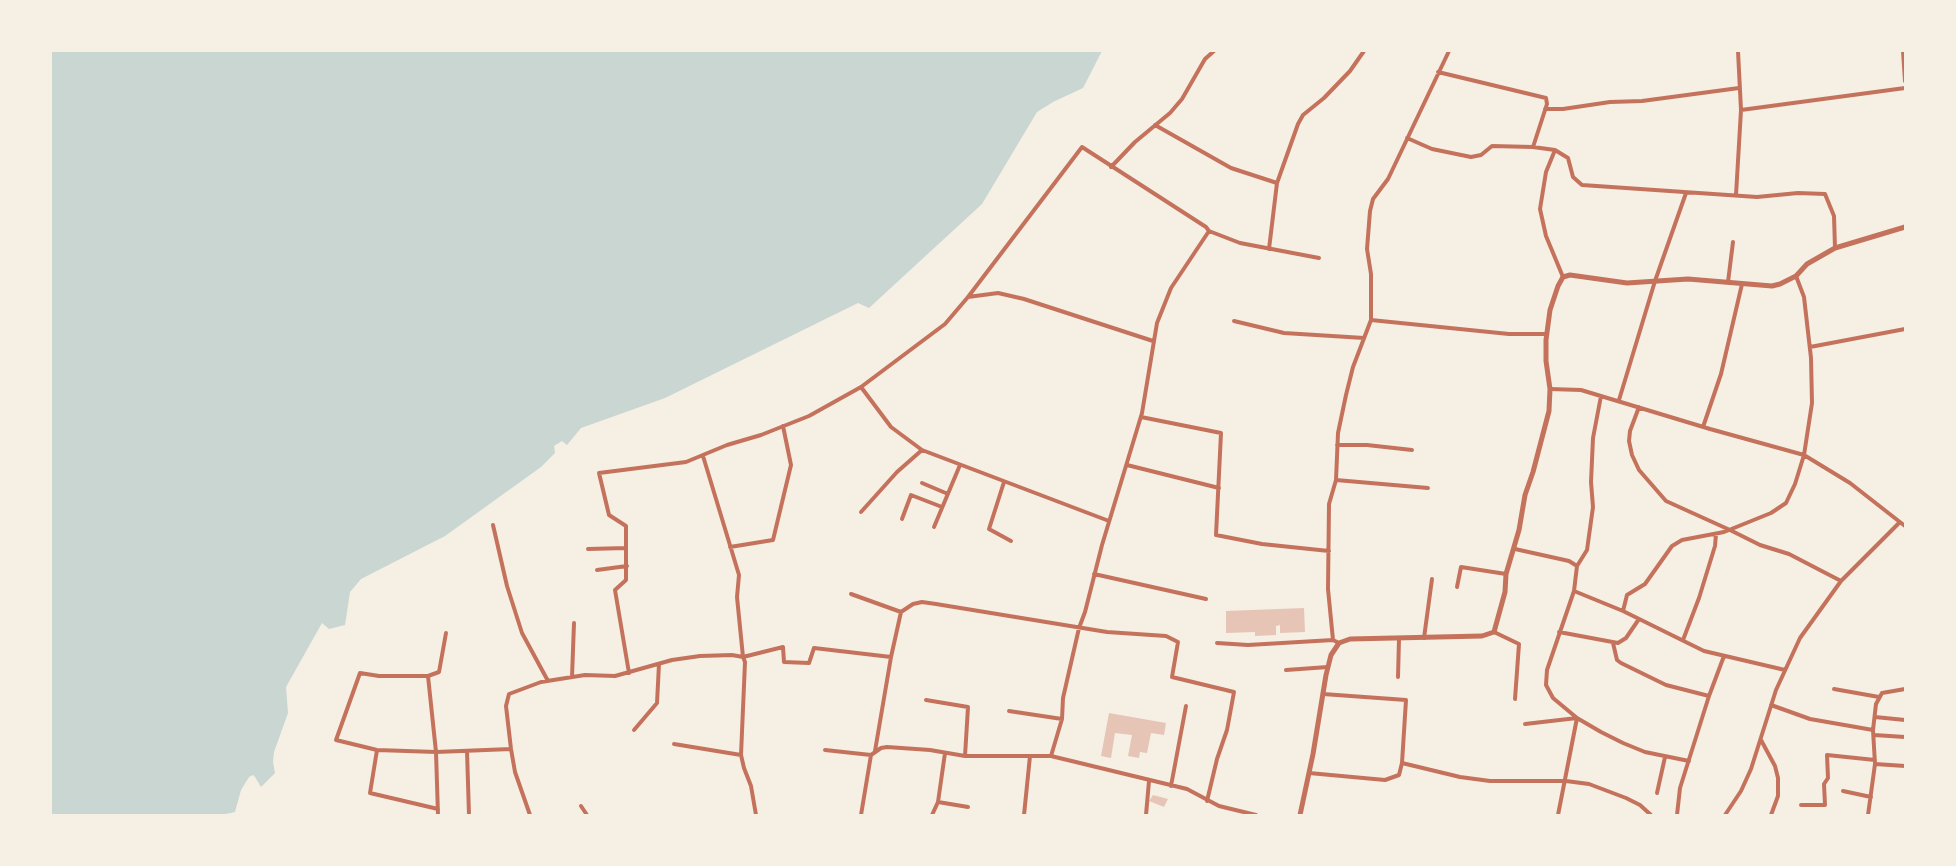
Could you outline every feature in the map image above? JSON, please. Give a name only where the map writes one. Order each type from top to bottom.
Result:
[{"type":"street","points":[[1111,166],[1182,99],[1205,60],[1214,51]]},
{"type":"street","points":[[1269,249],[1277,183],[1298,124],[1303,115],[1350,71],[1364,51]]},
{"type":"street","points":[[1300,815],[1322,694],[1336,641],[1328,589],[1329,504],[1336,480],[1338,433],[1346,394],[1371,320],[1371,274],[1367,249],[1370,211],[1373,199],[1388,179],[1449,51]]},
{"type":"street","points":[[1736,195],[1741,110],[1738,51]]},
{"type":"street","points":[[1903,51],[1905,81]]},
{"type":"street","points":[[1438,72],[1547,100],[1533,147]]},
{"type":"street","points":[[1545,109],[1642,101],[1739,88]]},
{"type":"street","points":[[1741,110],[1905,88]]},
{"type":"street","points":[[1155,126],[1231,168],[1277,183]]},
{"type":"street","points":[[1407,138],[1431,149],[1471,157],[1481,155],[1492,146],[1555,150],[1568,158],[1573,177],[1582,185],[1757,198],[1798,193],[1825,194],[1834,216],[1835,248]]},
{"type":"street","points":[[629,673],[615,591],[626,580],[626,526],[609,515],[599,473],[686,462],[809,416],[861,387],[945,324],[969,297],[1082,147],[1209,231],[1240,243],[1319,258]]},
{"type":"street","points":[[1555,150],[1546,172],[1540,209],[1544,230],[1563,277]]},
{"type":"street","points":[[1619,400],[1655,281],[1686,193]]},
{"type":"street","points":[[1494,632],[1505,592],[1506,574],[1515,549],[1525,495],[1549,411],[1550,388],[1546,361],[1550,310],[1563,277],[1570,275],[1627,283],[1688,279],[1780,285],[1796,276],[1820,255],[1835,248],[1905,227]]},
{"type":"street","points":[[1052,756],[1062,719],[1063,698],[1079,628],[1141,417],[1157,323],[1171,288],[1209,231]]},
{"type":"street","points":[[1728,282],[1733,242]]},
{"type":"street","points":[[1623,611],[1627,595],[1645,584],[1672,546],[1682,540],[1730,530],[1771,513],[1786,503],[1804,455],[1812,403],[1810,347],[1804,297],[1796,276]]},
{"type":"street","points":[[1703,427],[1721,374],[1742,284]]},
{"type":"street","points":[[969,297],[998,292],[1153,341]]},
{"type":"street","points":[[1371,320],[1509,334],[1548,334]]},
{"type":"street","points":[[1234,321],[1284,333],[1365,338]]},
{"type":"street","points":[[1810,347],[1905,330]]},
{"type":"street","points":[[861,387],[891,427],[922,450],[1109,521]]},
{"type":"street","points":[[1550,388],[1581,390],[1619,400],[1703,427],[1804,455],[1850,483],[1905,526]]},
{"type":"street","points":[[1601,396],[1592,449],[1593,507],[1587,550],[1577,566],[1574,591],[1546,670],[1546,685],[1553,698],[1577,718],[1600,732],[1623,743],[1665,757],[1689,761]]},
{"type":"street","points":[[1639,407],[1630,431],[1629,441],[1632,455],[1639,470],[1666,501],[1760,545],[1789,554],[1841,581]]},
{"type":"street","points":[[1141,417],[1221,433],[1216,535],[1262,544],[1329,551]]},
{"type":"street","points":[[730,547],[773,540],[791,465],[783,426]]},
{"type":"street","points":[[1337,445],[1367,445],[1412,450]]},
{"type":"street","points":[[861,512],[897,472],[922,450]]},
{"type":"street","points":[[703,456],[739,575],[738,597],[745,662],[741,755],[751,786],[756,815]]},
{"type":"street","points":[[934,527],[960,465]]},
{"type":"street","points":[[1127,465],[1218,488]]},
{"type":"street","points":[[1336,480],[1428,488]]},
{"type":"street","points":[[1004,482],[989,528],[1011,541]]},
{"type":"street","points":[[922,483],[948,494]]},
{"type":"street","points":[[902,519],[911,495],[942,507]]},
{"type":"street","points":[[1725,815],[1741,791],[1751,769],[1771,705],[1800,638],[1841,581],[1899,523]]},
{"type":"street","points":[[493,525],[515,614],[522,633],[548,681]]},
{"type":"street","points":[[1683,640],[1715,546],[1716,534]]},
{"type":"street","points":[[588,549],[626,548]]},
{"type":"street","points":[[1515,549],[1569,561],[1577,566]]},
{"type":"street","points":[[597,570],[627,567]]},
{"type":"street","points":[[1457,587],[1461,567],[1506,574]]},
{"type":"street","points":[[1094,574],[1206,599]]},
{"type":"street","points":[[1424,638],[1432,579]]},
{"type":"street","points":[[1574,591],[1623,611],[1692,646],[1785,670]]},
{"type":"street","points":[[851,594],[901,612]]},
{"type":"street","points":[[875,751],[901,612],[913,604],[922,602],[1079,628],[1166,636],[1178,642],[1172,677],[1234,692],[1227,730],[1216,759],[1207,801]]},
{"type":"street","points":[[1559,632],[1618,643],[1626,638],[1639,619]]},
{"type":"street","points":[[572,677],[574,623]]},
{"type":"street","points":[[1217,643],[1248,645],[1350,639],[1482,636],[1494,632],[1519,644],[1515,699]]},
{"type":"street","points":[[446,633],[439,672],[428,676],[379,676],[360,673],[336,740],[377,750],[436,752],[511,749]]},
{"type":"street","points":[[1398,677],[1399,639]]},
{"type":"street","points":[[1613,643],[1615,655],[1621,663],[1666,685],[1709,696]]},
{"type":"street","points":[[530,815],[515,772],[511,749],[506,706],[509,694],[548,681],[585,675],[615,676],[700,656],[743,657],[783,647],[784,662],[809,663],[814,648],[891,657]]},
{"type":"street","points":[[1677,815],[1680,788],[1724,656]]},
{"type":"street","points":[[634,730],[657,703],[659,664]]},
{"type":"street","points":[[1286,670],[1329,667]]},
{"type":"street","points":[[428,676],[436,752],[438,815]]},
{"type":"street","points":[[1834,689],[1879,697]]},
{"type":"street","points":[[1868,815],[1875,762],[1873,730],[1879,697],[1888,691],[1905,689]]},
{"type":"street","points":[[1309,773],[1385,780],[1399,775],[1402,763],[1406,700],[1322,694]]},
{"type":"street","points":[[926,700],[968,707],[965,756]]},
{"type":"street","points":[[1771,705],[1810,719],[1873,730]]},
{"type":"street","points":[[1171,786],[1186,706]]},
{"type":"street","points":[[1009,711],[1062,719]]},
{"type":"street","points":[[1875,717],[1905,720]]},
{"type":"street","points":[[1525,724],[1577,718]]},
{"type":"street","points":[[1558,815],[1577,718]]},
{"type":"street","points":[[1874,735],[1905,737]]},
{"type":"street","points":[[1761,739],[1775,766],[1778,778],[1778,796],[1771,815]]},
{"type":"street","points":[[674,744],[741,755]]},
{"type":"street","points":[[861,815],[871,755],[887,747],[930,750],[965,756],[1052,756],[1149,782],[1187,789],[1207,801],[1256,815]]},
{"type":"street","points":[[377,750],[370,793],[438,808]]},
{"type":"street","points":[[825,750],[871,755]]},
{"type":"street","points":[[467,751],[469,815]]},
{"type":"street","points":[[932,815],[938,802],[945,753]]},
{"type":"street","points":[[1801,805],[1825,805],[1824,784],[1828,778],[1827,755],[1905,766]]},
{"type":"street","points":[[1024,815],[1030,756]]},
{"type":"street","points":[[1657,793],[1665,757]]},
{"type":"street","points":[[1402,763],[1460,777],[1490,781],[1566,781],[1588,784],[1640,804],[1651,815]]},
{"type":"street","points":[[1146,815],[1149,782]]},
{"type":"street","points":[[1843,791],[1871,797]]},
{"type":"street","points":[[938,802],[968,807]]},
{"type":"street","points":[[581,806],[587,815]]},
{"type":"shaded area","points":[[51,51],[1102,51],[1083,88],[1037,112],[982,204],[869,308],[858,303],[665,398],[581,428],[567,445],[562,441],[554,446],[555,453],[541,467],[445,536],[361,579],[350,592],[345,625],[329,629],[322,623],[286,687],[288,713],[274,752],[275,773],[261,787],[253,775],[249,777],[241,790],[235,812],[221,815],[51,815]]},
{"type":"building","points":[[1304,608],[1305,632],[1280,633],[1280,625],[1276,626],[1276,635],[1255,636],[1255,632],[1226,633],[1226,611]]},
{"type":"building","points":[[1109,713],[1166,723],[1164,735],[1151,733],[1147,753],[1140,752],[1139,758],[1128,756],[1132,735],[1115,733],[1111,758],[1101,756]]},
{"type":"building","points":[[1153,795],[1168,799],[1164,807],[1149,801]]}]
